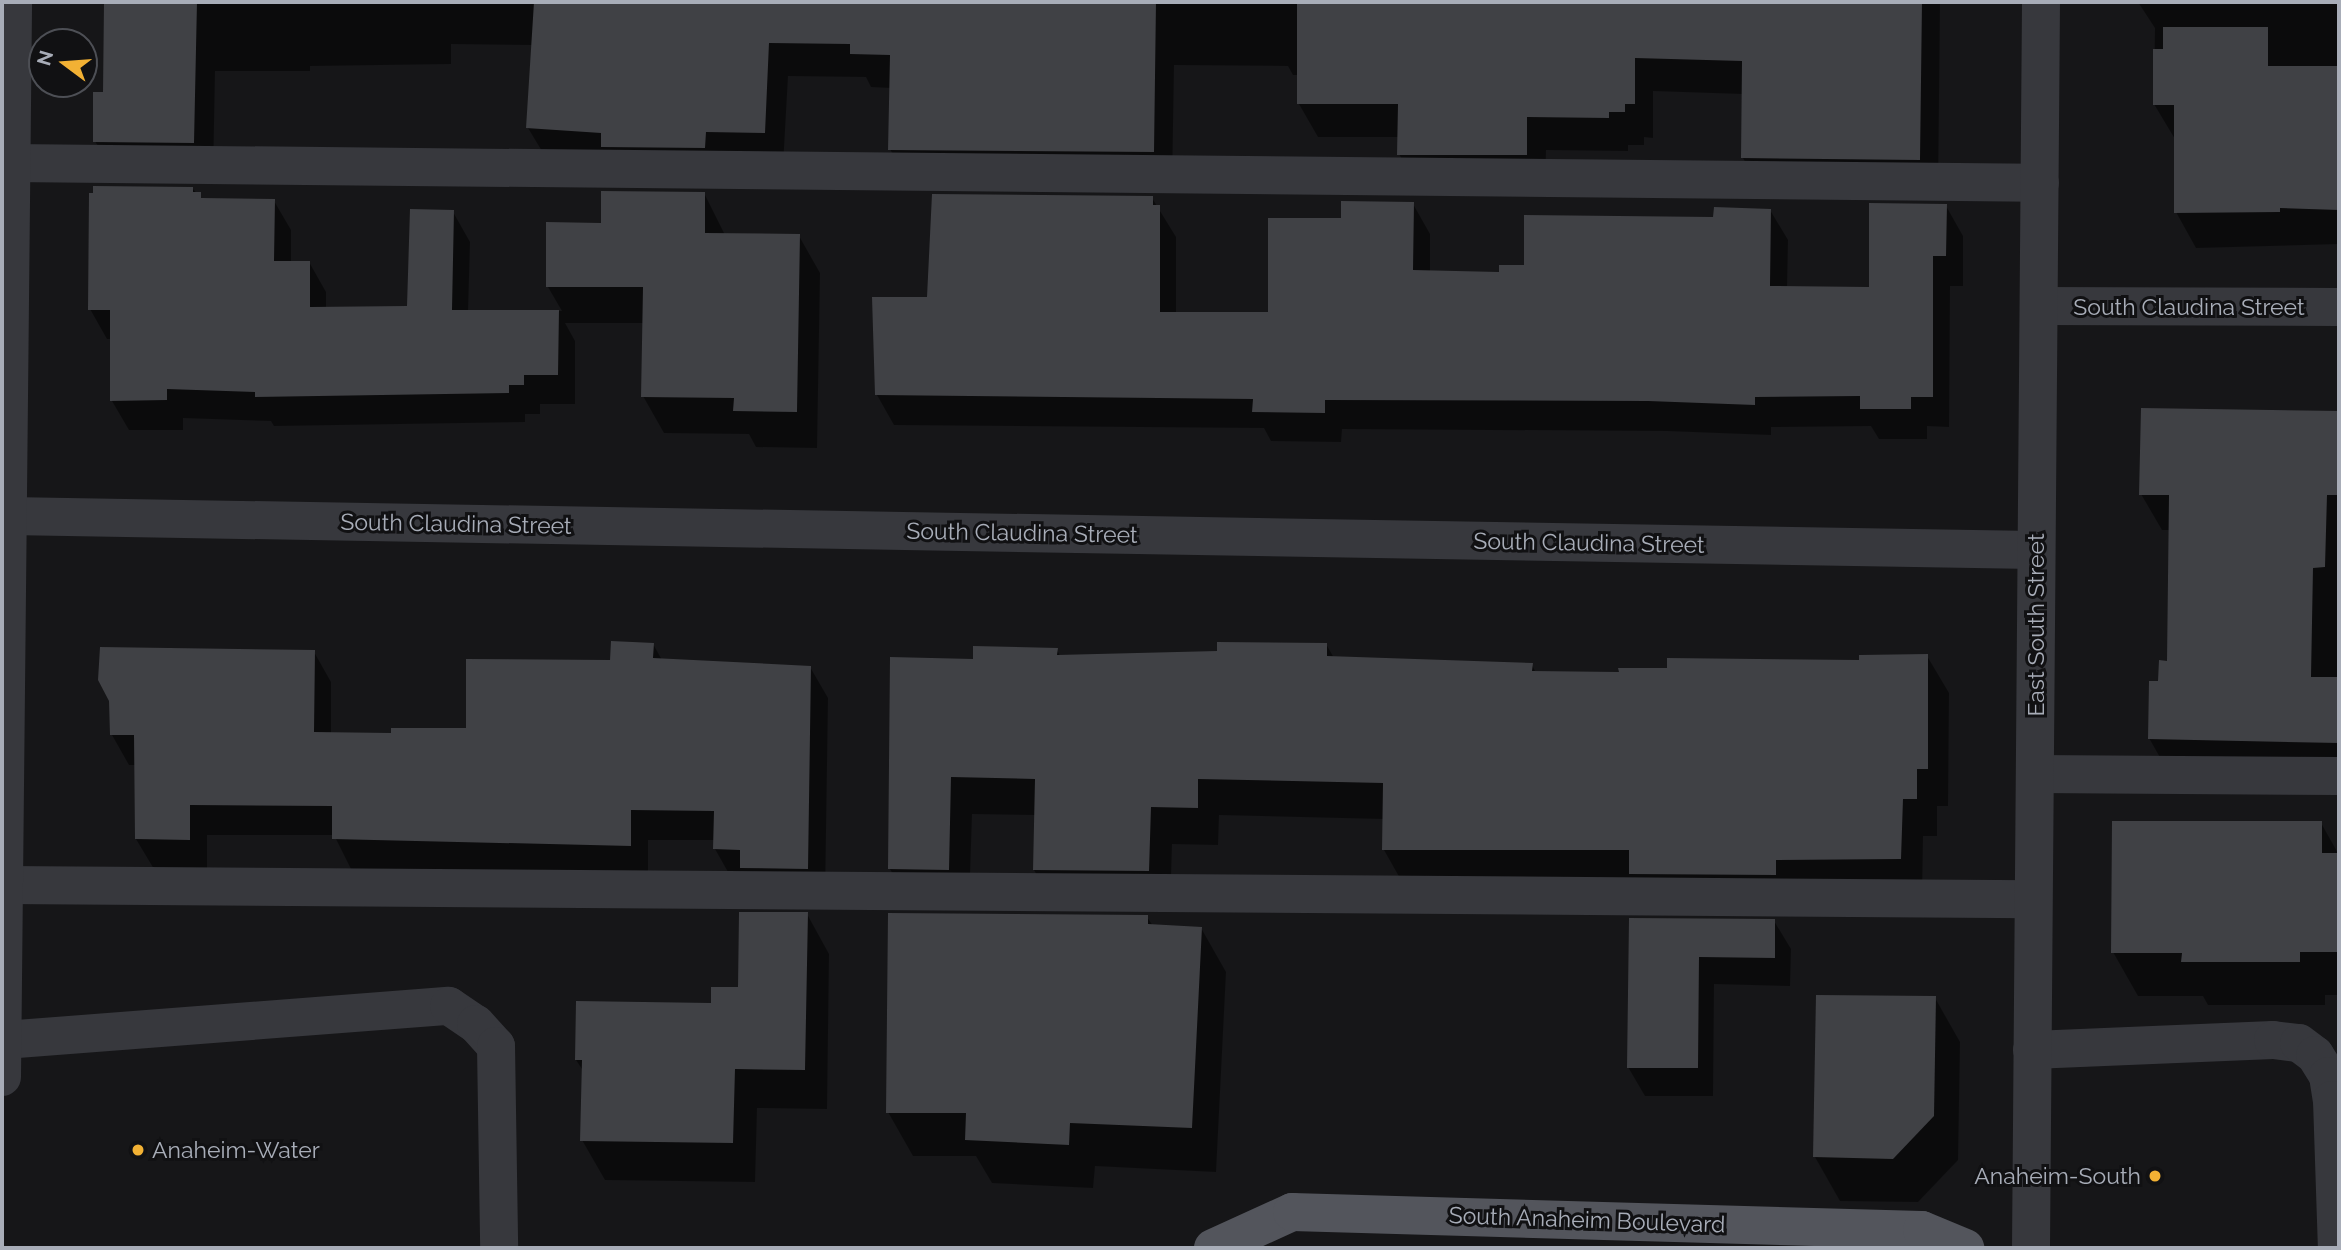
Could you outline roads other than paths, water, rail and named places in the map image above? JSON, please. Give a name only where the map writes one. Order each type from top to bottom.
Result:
[{"type":"main road","name":"South Anaheim Boulevard","points":[[1213,1248],[1292,1212],[1922,1230],[1965,1248]]},
{"type":"street","points":[[2,1077],[9,516],[6,288],[13,2]]},
{"type":"street","name":"East South Street","points":[[2031,1248],[2041,2]]},
{"type":"street","points":[[11,163],[2040,183]]},
{"type":"street","name":"South Claudina Street","points":[[2039,306],[2339,307]]},
{"type":"street","name":"South Claudina Street","points":[[9,516],[2036,550]]},
{"type":"street","points":[[2035,774],[2339,776]]},
{"type":"street","points":[[5,885],[2033,898]]},
{"type":"street","points":[[4,1040],[449,1006],[476,1024],[496,1046],[499,1248]]},
{"type":"street","points":[[2032,1050],[2273,1040],[2299,1043],[2315,1055],[2328,1076],[2332,1100],[2337,1248]]},
{"type":"place","name":"Anaheim-Water","points":[[138,1150]]},
{"type":"place","name":"Anaheim-South","points":[[2155,1176]]}]
